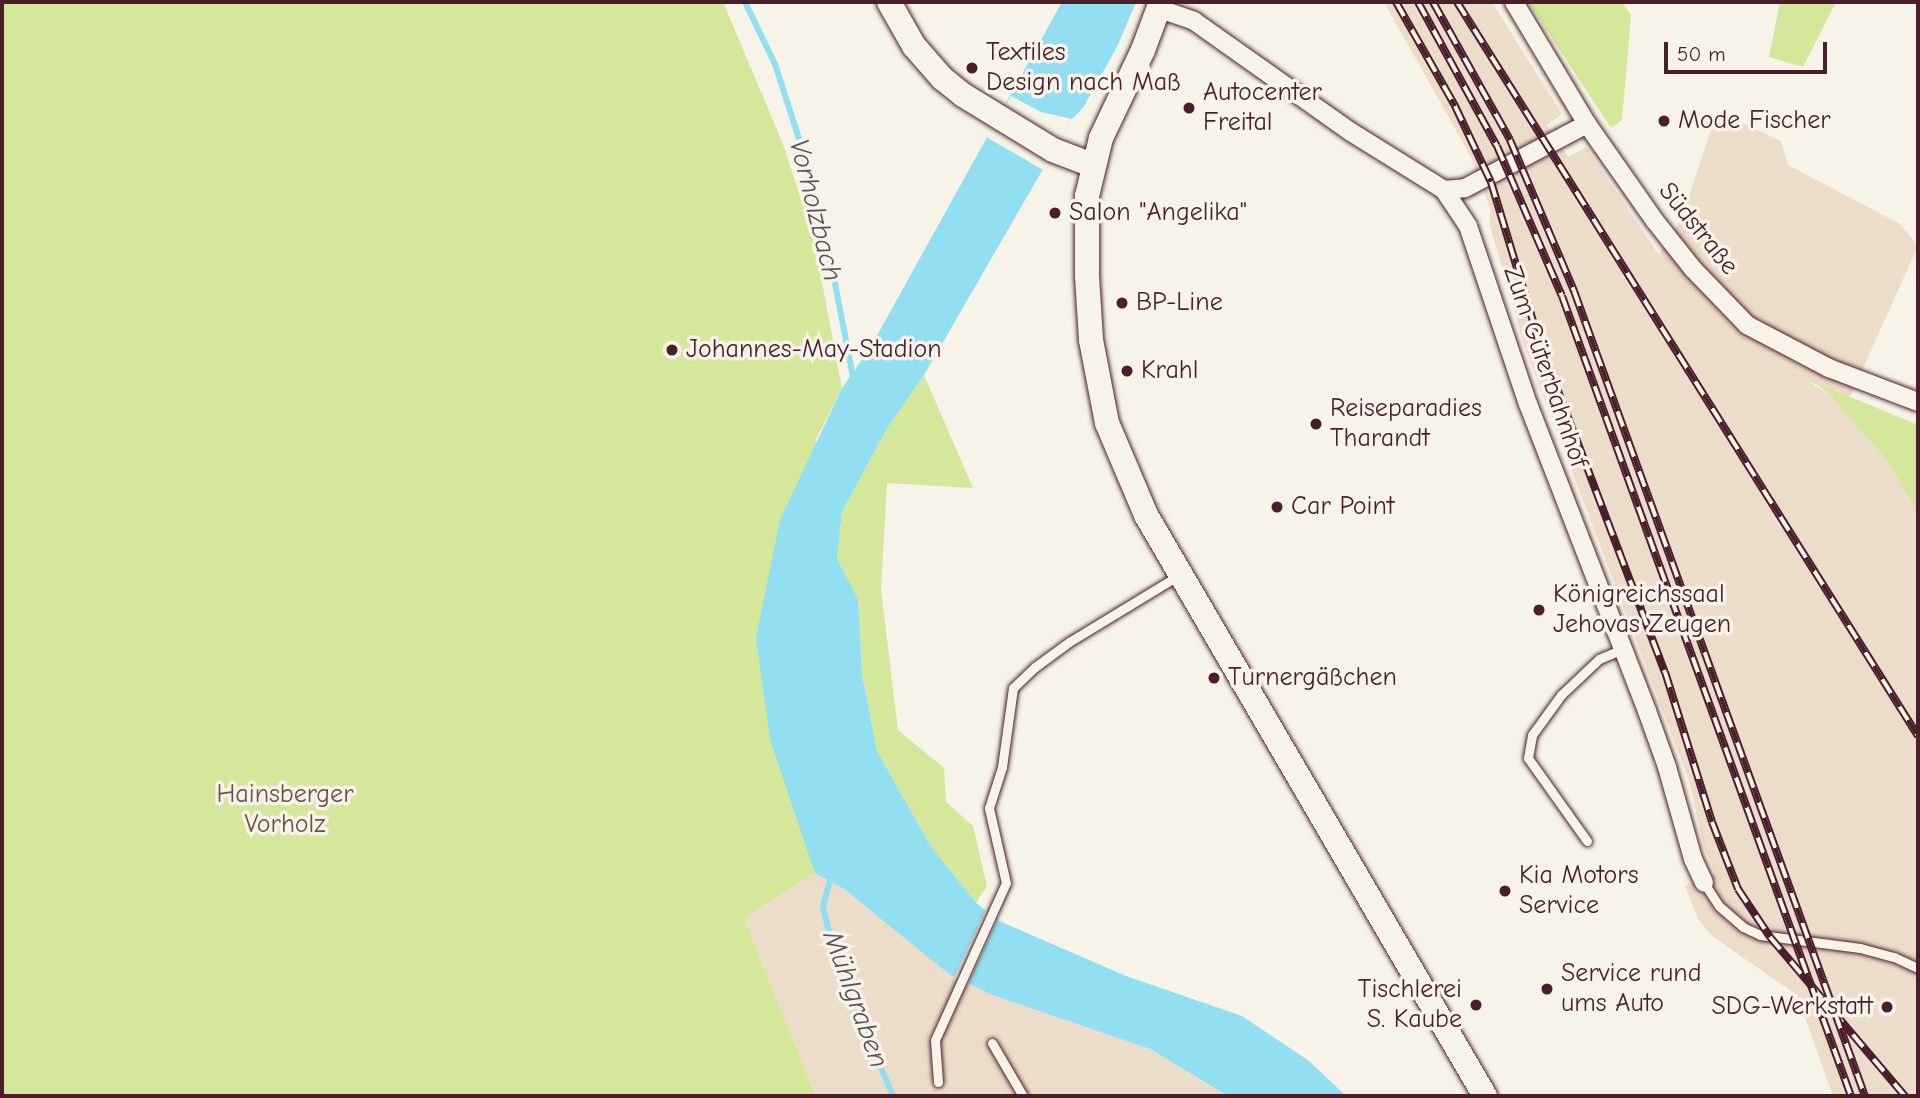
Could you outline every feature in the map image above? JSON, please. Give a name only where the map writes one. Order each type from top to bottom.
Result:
[{"type":"main road","points":[[889,2],[905,34],[928,64],[963,95],[1053,150],[1093,165]]},
{"type":"main road","points":[[1161,5],[1101,138],[1087,197],[1087,276],[1099,390],[1107,423],[1146,515],[1485,1096]]},
{"type":"street","name":"Südstraße","points":[[1514,2],[1587,124],[1655,221],[1693,268],[1746,325],[1829,368],[1918,402]]},
{"type":"street","name":"Zum Güterbahnhof","points":[[1161,5],[1195,21],[1351,132],[1444,190],[1468,226],[1528,404],[1667,767],[1693,859],[1704,883]]},
{"type":"street","points":[[1444,190],[1465,188],[1587,124]]},
{"type":"lane","points":[[938,1082],[935,1040],[1006,883],[989,808],[1002,767],[1013,688],[1035,667],[1069,642],[1180,574]]},
{"type":"lane","points":[[1587,841],[1528,758],[1532,735],[1562,695],[1599,659],[1623,649]]},
{"type":"lane","points":[[1704,883],[1719,906],[1743,927],[1760,935],[1860,948],[1894,957],[1918,968]]},
{"type":"lane","points":[[992,1043],[1023,1096]]},
{"type":"shaded area","points":[[1384,2],[1492,2],[1562,114],[1547,125],[1568,157],[1586,147],[1659,255],[1682,217],[1717,111],[1781,141],[1788,165],[1900,224],[1918,246],[1850,397],[1801,377],[1829,394],[1889,463],[1918,514],[1918,1096],[1833,1096],[1797,995],[1712,936],[1698,919],[1685,886],[1715,873],[1704,848],[1689,780],[1524,345],[1489,222],[1491,211],[1471,157]]},
{"type":"shaded area","points":[[815,873],[844,889],[995,996],[1150,1049],[1228,1096],[816,1096],[744,918]]},
{"type":"green space","name":"Hainsberger Vorholz","points":[[2,2],[723,2],[783,144],[814,239],[842,388],[816,439],[802,831],[815,873],[744,918],[816,1096],[2,1096]]},
{"type":"green space","points":[[1528,2],[1622,2],[1631,15],[1622,120],[1611,128]]},
{"type":"green space","points":[[1780,2],[1836,2],[1803,67],[1769,57]]},
{"type":"green space","points":[[1761,360],[1918,425],[1918,514],[1889,463],[1829,394],[1818,385]]},
{"type":"green space","points":[[924,375],[973,488],[887,483],[881,590],[898,730],[944,768],[946,802],[973,826],[987,886],[976,903],[930,845],[877,751],[862,674],[858,600],[837,559],[842,512],[886,430]]},
{"type":"water","points":[[1062,2],[1136,2],[1118,45],[1083,108],[1072,119],[924,375],[886,430],[842,512],[837,559],[858,599],[862,674],[877,751],[930,845],[976,903],[999,921],[1126,976],[1242,1016],[1309,1061],[1346,1096],[1228,1096],[1150,1049],[995,996],[949,974],[844,889],[815,873],[770,739],[756,638],[780,520],[842,388],[869,350]]},
{"type":"pier","points":[[1011,96],[1041,112],[1072,119],[1043,170],[986,137]]},
{"type":"pier","points":[[987,907],[999,917],[967,986],[953,980]]},
{"type":"waterway","name":"Vorholzbach","points":[[745,2],[775,64],[802,148],[833,273],[854,382]]},
{"type":"waterway","name":"Mühlgraben","points":[[832,873],[823,907],[838,968],[893,1096]]},
{"type":"railway","points":[[1396,2],[1455,106],[1491,182],[1539,341],[1665,672],[1712,822],[1738,889],[1770,937],[1905,1096]]},
{"type":"railway","points":[[1418,2],[1497,146],[1562,296],[1851,1096]]},
{"type":"railway","points":[[1433,2],[1510,140],[1574,291],[1865,1096]]},
{"type":"railway","points":[[1457,2],[1918,736]]},
{"type":"place","name":"Textiles Design nach Maß","points":[[972,68]]},
{"type":"place","name":"Autocenter Freital","points":[[1189,108]]},
{"type":"place","name":"Mode Fischer","points":[[1664,121]]},
{"type":"place","name":"Salon \"Angelika\"","points":[[1055,213]]},
{"type":"place","name":"BP-Line","points":[[1122,303]]},
{"type":"place","name":"Johannes-May-Stadion","points":[[672,350]]},
{"type":"place","name":"Krahl","points":[[1127,371]]},
{"type":"place","name":"Reiseparadies Tharandt","points":[[1316,424]]},
{"type":"place","name":"Car Point","points":[[1277,507]]},
{"type":"place","name":"Königreichssaal Jehovas Zeugen","points":[[1539,610]]},
{"type":"place","name":"Turnergäßchen","points":[[1214,678]]},
{"type":"place","name":"Kia Motors Service","points":[[1505,891]]},
{"type":"place","name":"Service rund ums Auto","points":[[1547,989]]},
{"type":"place","name":"Tischlerei S. Kaube","points":[[1476,1005]]},
{"type":"place","name":"SDG-Werkstatt","points":[[1887,1007]]}]
